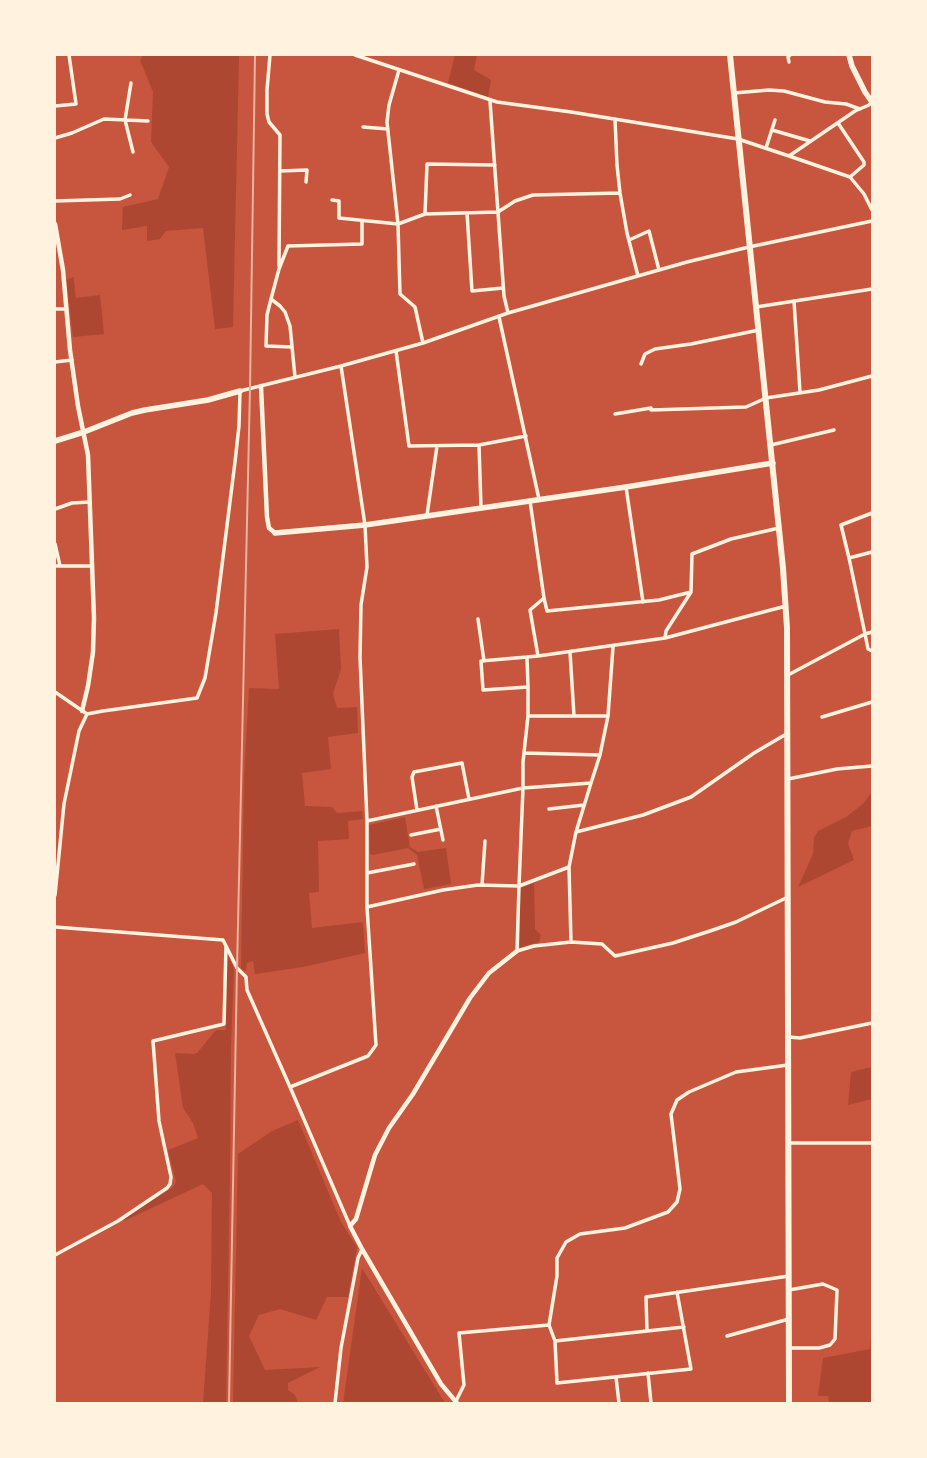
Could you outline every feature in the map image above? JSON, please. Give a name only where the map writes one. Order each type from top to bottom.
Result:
[{"type":"highway","points":[[730,55],[749,247],[773,463],[786,606],[788,675],[790,1403]]},
{"type":"main road","points":[[849,55],[852,66],[865,92],[872,101]]},
{"type":"main road","points":[[55,441],[84,432],[132,413],[208,400],[240,390]]},
{"type":"main road","points":[[275,533],[365,525],[626,487],[773,463]]},
{"type":"street","points":[[55,106],[76,104],[69,55]]},
{"type":"street","points":[[270,55],[267,90],[267,114],[269,122],[280,135],[279,269]]},
{"type":"street","points":[[356,55],[490,100],[511,105],[615,119],[738,139],[850,178],[864,194],[872,210]]},
{"type":"street","points":[[789,62],[788,57],[790,55]]},
{"type":"street","points":[[399,70],[390,105],[388,129],[398,224],[400,294],[415,307],[423,343]]},
{"type":"street","points":[[131,82],[125,120],[133,152]]},
{"type":"street","points":[[734,93],[769,90],[784,91],[825,102],[846,104],[860,109]]},
{"type":"street","points":[[490,100],[503,288],[508,313]]},
{"type":"street","points":[[789,156],[854,111],[872,101]]},
{"type":"street","points":[[846,104],[854,111]]},
{"type":"street","points":[[55,138],[72,133],[104,119],[148,121]]},
{"type":"street","points":[[615,119],[620,193],[628,240],[638,276]]},
{"type":"street","points":[[766,148],[775,120]]},
{"type":"street","points":[[838,123],[864,162],[864,165],[850,178]]},
{"type":"street","points":[[388,125],[393,124]]},
{"type":"street","points":[[363,127],[388,129]]},
{"type":"street","points":[[772,130],[810,142]]},
{"type":"street","points":[[425,214],[427,164],[495,165]]},
{"type":"street","points":[[280,171],[307,170],[306,182]]},
{"type":"street","points":[[332,200],[340,201],[340,218],[398,224],[425,214],[498,212],[515,201],[533,195],[620,193]]},
{"type":"street","points":[[55,201],[120,199],[130,195]]},
{"type":"street","points":[[467,213],[472,291],[503,288]]},
{"type":"street","points":[[292,347],[266,346],[267,315],[279,269],[288,246],[362,244],[362,220]]},
{"type":"street","points":[[55,692],[88,714],[197,698],[205,678],[216,613],[239,426],[240,390],[341,366],[396,351],[508,313],[659,270],[749,247],[872,221]]},
{"type":"street","points":[[55,224],[63,270],[66,309],[78,406],[88,455],[94,618],[93,652],[88,686],[82,711]]},
{"type":"street","points":[[628,240],[649,231],[659,270]]},
{"type":"street","points":[[756,307],[872,289]]},
{"type":"street","points":[[271,299],[285,312],[290,326],[295,377]]},
{"type":"street","points":[[794,301],[800,392]]},
{"type":"street","points":[[55,310],[66,309]]},
{"type":"street","points":[[499,316],[539,499]]},
{"type":"street","points":[[641,364],[646,354],[654,349],[698,343],[758,330]]},
{"type":"street","points":[[396,351],[409,446],[479,445],[526,436]]},
{"type":"street","points":[[55,362],[72,360]]},
{"type":"street","points":[[290,1087],[368,1056],[376,1045],[367,907],[367,821],[360,657],[361,605],[367,567],[365,525],[341,366]]},
{"type":"street","points":[[616,414],[651,408],[651,410],[746,407],[766,398],[819,390],[872,376]]},
{"type":"street","points":[[261,386],[267,517],[269,528],[275,533]]},
{"type":"street","points":[[770,445],[834,430]]},
{"type":"street","points":[[479,445],[481,507]]},
{"type":"street","points":[[427,516],[437,446]]},
{"type":"street","points":[[626,487],[643,602]]},
{"type":"street","points":[[530,500],[547,611],[659,600],[691,592]]},
{"type":"street","points":[[55,509],[72,502],[90,502]]},
{"type":"street","points":[[872,513],[841,525],[868,649],[872,651]]},
{"type":"street","points":[[665,638],[666,631],[691,592],[692,554],[731,539],[779,528]]},
{"type":"street","points":[[55,544],[57,566],[92,566]]},
{"type":"street","points":[[849,558],[872,552]]},
{"type":"street","points":[[538,656],[530,610],[544,598]]},
{"type":"street","points":[[528,687],[483,690],[481,661],[570,652],[665,638],[786,606]]},
{"type":"street","points":[[478,619],[484,661]]},
{"type":"street","points":[[788,675],[865,634],[872,632]]},
{"type":"street","points":[[571,942],[569,867],[576,832],[600,755],[608,716],[613,646]]},
{"type":"street","points":[[570,652],[574,716]]},
{"type":"street","points":[[517,951],[524,753],[528,716],[527,657]]},
{"type":"street","points":[[822,717],[872,702]]},
{"type":"street","points":[[55,895],[64,804],[79,731],[88,714]]},
{"type":"street","points":[[528,716],[608,716]]},
{"type":"street","points":[[576,832],[643,815],[691,797],[754,753],[788,733]]},
{"type":"street","points":[[524,753],[600,755]]},
{"type":"street","points":[[417,810],[412,777],[414,772],[462,763],[469,799]]},
{"type":"street","points":[[788,779],[837,769],[872,766]]},
{"type":"street","points":[[367,821],[523,788],[591,783]]},
{"type":"street","points":[[549,809],[584,805]]},
{"type":"street","points":[[436,806],[443,840]]},
{"type":"street","points":[[411,835],[441,830]]},
{"type":"street","points":[[55,831],[61,832]]},
{"type":"street","points":[[482,885],[485,840]]},
{"type":"street","points":[[367,872],[414,864]]},
{"type":"street","points":[[367,907],[443,890],[482,885],[519,886],[569,867]]},
{"type":"street","points":[[350,1226],[356,1219],[374,1156],[389,1128],[413,1094],[470,998],[489,973],[517,951],[534,946],[571,942],[602,944],[615,956],[673,943],[736,922],[789,896]]},
{"type":"street","points":[[55,927],[223,940],[237,968],[246,977],[247,990],[350,1226],[441,1384],[456,1402],[464,1386],[459,1333],[549,1325]]},
{"type":"street","points":[[55,1255],[118,1221],[167,1188],[170,1184],[171,1177],[159,1121],[153,1041],[224,1024],[226,945]]},
{"type":"street","points":[[789,1037],[800,1038],[872,1023]]},
{"type":"street","points":[[677,1292],[691,1369],[557,1383],[555,1341],[549,1325],[558,1258],[566,1242],[580,1234],[625,1228],[668,1212],[677,1202],[680,1189],[671,1114],[677,1100],[689,1092],[736,1072],[788,1065]]},
{"type":"street","points":[[789,1143],[872,1143]]},
{"type":"street","points":[[335,1403],[341,1348],[358,1258],[362,1249]]},
{"type":"street","points":[[647,1331],[646,1297],[789,1276]]},
{"type":"street","points":[[789,1290],[824,1284],[837,1290],[835,1339],[830,1345],[819,1348],[789,1348]]},
{"type":"street","points":[[727,1336],[789,1319]]},
{"type":"street","points":[[555,1341],[684,1327]]},
{"type":"street","points":[[648,1373],[651,1403]]},
{"type":"street","points":[[616,1377],[619,1403]]},
{"type":"shaded area","points":[[143,55],[239,55],[233,327],[215,329],[203,228],[166,231],[160,239],[147,241],[147,226],[122,230],[123,207],[158,199],[169,167],[151,142],[153,92],[140,60]]},
{"type":"shaded area","points":[[455,55],[477,55],[474,70],[491,80],[488,97],[448,83]]},
{"type":"shaded area","points":[[74,277],[76,298],[100,295],[104,334],[73,337],[66,280]]},
{"type":"shaded area","points":[[339,629],[341,669],[333,694],[337,708],[357,707],[358,733],[328,737],[331,769],[302,773],[305,806],[332,807],[337,813],[362,811],[363,819],[348,821],[349,839],[318,841],[319,892],[309,893],[312,928],[363,922],[365,953],[303,967],[255,974],[253,961],[247,963],[246,971],[241,969],[244,778],[249,688],[279,689],[275,634]]},
{"type":"shaded area","points":[[872,792],[872,826],[852,831],[848,843],[854,860],[798,887],[813,854],[814,838],[818,831],[846,817],[864,803]]},
{"type":"shaded area","points":[[405,817],[410,847],[418,852],[446,848],[451,884],[424,889],[417,855],[408,848],[372,855],[370,854],[369,825]]},
{"type":"shaded area","points":[[534,883],[535,929],[541,935],[539,942],[520,948],[520,888]]},
{"type":"shaded area","points":[[227,953],[234,968],[231,1046],[226,1403],[203,1403],[211,1292],[212,1193],[203,1184],[124,1221],[125,1217],[172,1188],[176,1182],[168,1150],[198,1138],[193,1123],[183,1108],[175,1053],[197,1053],[216,1030],[226,1030]]},
{"type":"shaded area","points":[[872,1067],[872,1099],[848,1105],[851,1072]]},
{"type":"shaded area","points":[[298,1120],[341,1222],[357,1247],[348,1297],[327,1297],[316,1320],[280,1309],[259,1315],[249,1336],[265,1370],[320,1367],[288,1383],[288,1390],[295,1395],[298,1403],[233,1403],[238,1154],[272,1131]]},
{"type":"shaded area","points":[[362,1268],[445,1403],[343,1403]]},
{"type":"shaded area","points":[[872,1322],[872,1403],[829,1403],[828,1396],[818,1396],[823,1358],[870,1349]]},
{"type":"railway","points":[[229,1403],[250,388],[255,55]]}]
